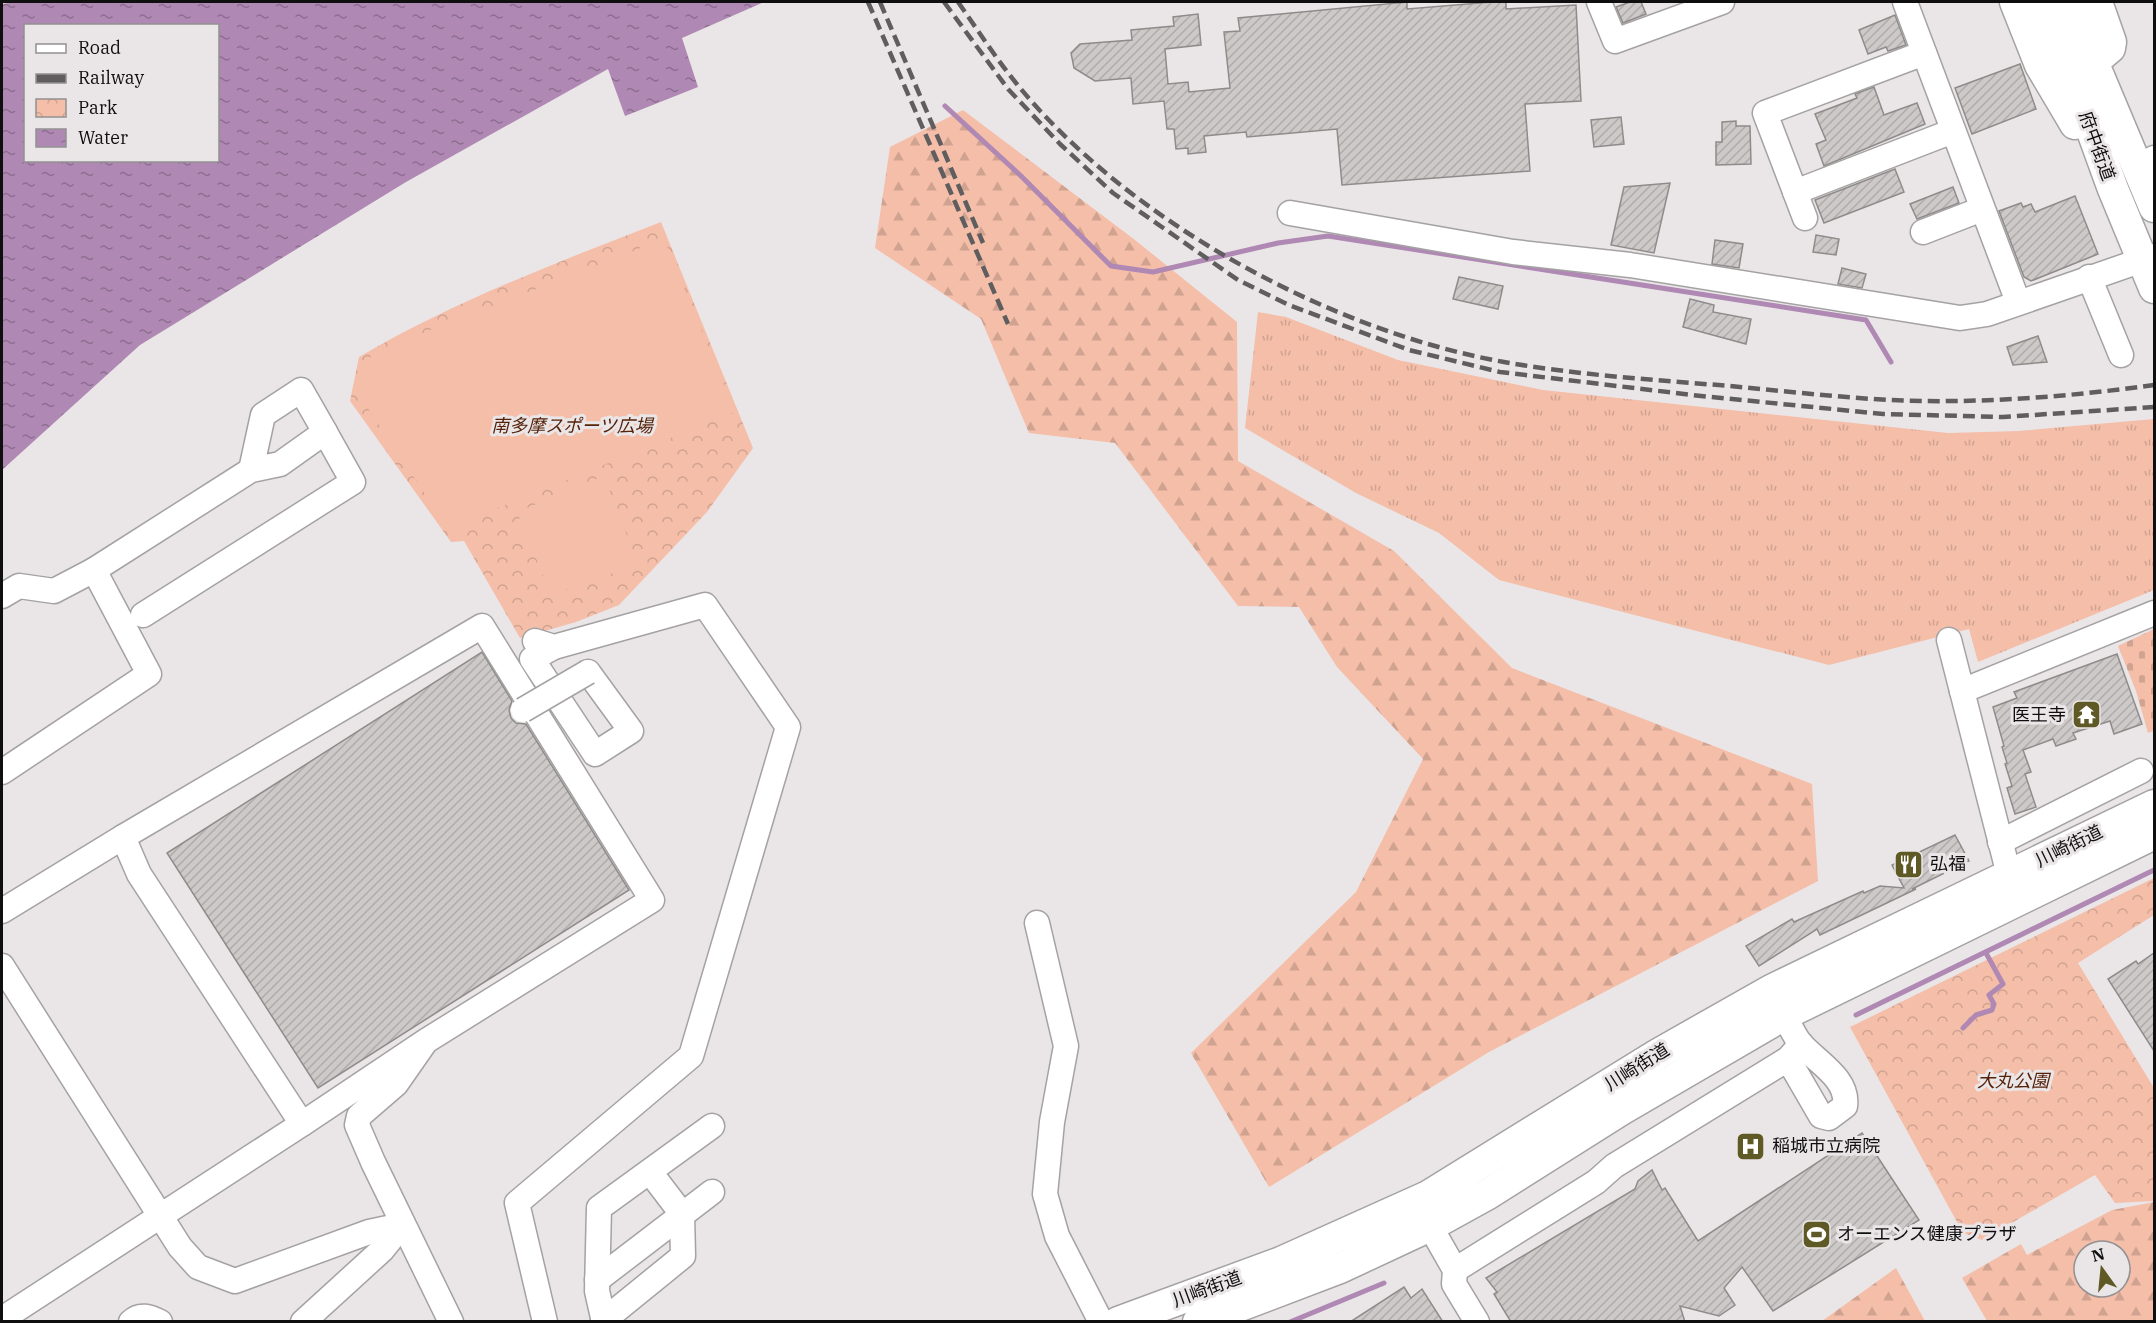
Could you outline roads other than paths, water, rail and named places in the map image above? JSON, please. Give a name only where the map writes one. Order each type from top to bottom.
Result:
[{"type":"main road","points":[[2015,2],[2040,65],[2113,189]]},
{"type":"main road","name":"府中街道","points":[[2044,2],[2113,189],[2149,257],[2154,288]]},
{"type":"main road","name":"府中街道","points":[[2068,2],[2092,63],[2146,162],[2154,207]]},
{"type":"main road","points":[[2092,63],[2110,48],[2111,42],[2097,2]]},
{"type":"main road","name":"川崎街道","points":[[1118,1322],[1281,1262],[1428,1196],[1658,1054],[1777,1002],[2015,887],[2154,805]]},
{"type":"main road","name":"川崎街道","points":[[2015,887],[2154,834]]},
{"type":"main road","name":"川崎街道","points":[[1198,1322],[1340,1268],[1430,1226],[1496,1189],[1621,1110],[1777,1002]]},
{"type":"street","points":[[1599,2],[1615,41],[1722,2]]},
{"type":"street","points":[[1905,2],[2018,302]]},
{"type":"street","points":[[1805,218],[1766,113],[1924,53]]},
{"type":"street","points":[[1795,192],[1953,131]]},
{"type":"street","points":[[1923,232],[1982,209]]},
{"type":"street","points":[[1290,213],[1513,252],[1630,265],[1960,318],[1987,314],[2089,276],[2149,257]]},
{"type":"street","points":[[2089,276],[2121,355]]},
{"type":"street","points":[[143,615],[353,482],[302,390],[263,415],[251,470]]},
{"type":"street","points":[[2,596],[19,586],[54,591],[94,570],[251,470],[280,464],[325,432]]},
{"type":"street","points":[[2,772],[149,674],[94,570]]},
{"type":"street","points":[[523,710],[588,672],[631,731],[595,754],[532,659],[544,644],[705,605],[788,726],[691,1056],[517,1203],[545,1322]]},
{"type":"street","points":[[1962,691],[2154,613]]},
{"type":"street","points":[[2,911],[123,837],[482,626],[652,900],[426,1041],[2,1319]]},
{"type":"street","points":[[1949,640],[2000,842],[2015,887]]},
{"type":"street","points":[[2000,842],[2141,771]]},
{"type":"street","points":[[123,837],[139,874],[302,1124]]},
{"type":"street","points":[[1037,923],[1066,1046],[1052,1122],[1045,1194],[1057,1236],[1101,1322]]},
{"type":"street","points":[[2,966],[190,1262],[235,1281],[369,1232],[402,1226]]},
{"type":"street","points":[[1455,1270],[1530,1226],[1596,1182],[1614,1166],[1794,1051],[1777,1002]]},
{"type":"street","points":[[426,1041],[396,1084],[364,1109],[357,1125],[402,1226],[451,1322]]},
{"type":"street","points":[[650,1172],[682,1214],[683,1256],[604,1321],[597,1280],[599,1208],[712,1126]]},
{"type":"street","points":[[597,1280],[712,1192]]},
{"type":"street","points":[[1428,1196],[1430,1226],[1455,1270],[1454,1284],[1477,1322]]},
{"type":"street","points":[[303,1322],[382,1250],[402,1226]]},
{"type":"street","points":[[131,1322],[135,1318],[147,1316],[160,1322]]},
{"type":"water","points":[[15,2],[764,2],[682,38],[698,87],[625,116],[608,69],[406,182],[140,345],[2,470],[2,4]]},
{"type":"waterway","points":[[945,106],[1020,175],[1111,266],[1153,272],[1278,243],[1328,236],[1866,320],[1891,362]]},
{"type":"waterway","points":[[1856,1015],[2154,870]]},
{"type":"waterway","points":[[1963,1028],[1976,1015],[1992,1010],[1994,1004],[1989,995],[2003,984],[1986,953]]},
{"type":"waterway","points":[[1290,1322],[1384,1283]]},
{"type":"railway","points":[[868,2],[1008,324]]},
{"type":"railway","points":[[880,2],[983,243]]},
{"type":"railway","points":[[944,2],[1008,89],[1060,144],[1113,193],[1238,280],[1289,305],[1409,350],[1500,372],[1701,396],[1883,414],[2003,417],[2154,407]]},
{"type":"railway","points":[[958,2],[1016,83],[1062,133],[1115,180],[1174,224],[1237,263],[1303,296],[1370,325],[1438,347],[1504,362],[1560,370],[1889,400],[1955,401],[2022,398],[2154,385]]},
{"type":"place","name":"医王寺","points":[[2087,715]]},
{"type":"place","name":"弘福","points":[[1909,864]]},
{"type":"place","name":"稲城市立病院","points":[[1751,1146]]},
{"type":"place","name":"オーエンス健康プラザ","points":[[1816,1234]]},
{"type":"park label","name":"南多摩スポーツ広場","points":[[572,426]]},
{"type":"park label","name":"大丸公園","points":[[2013,1081]]}]
